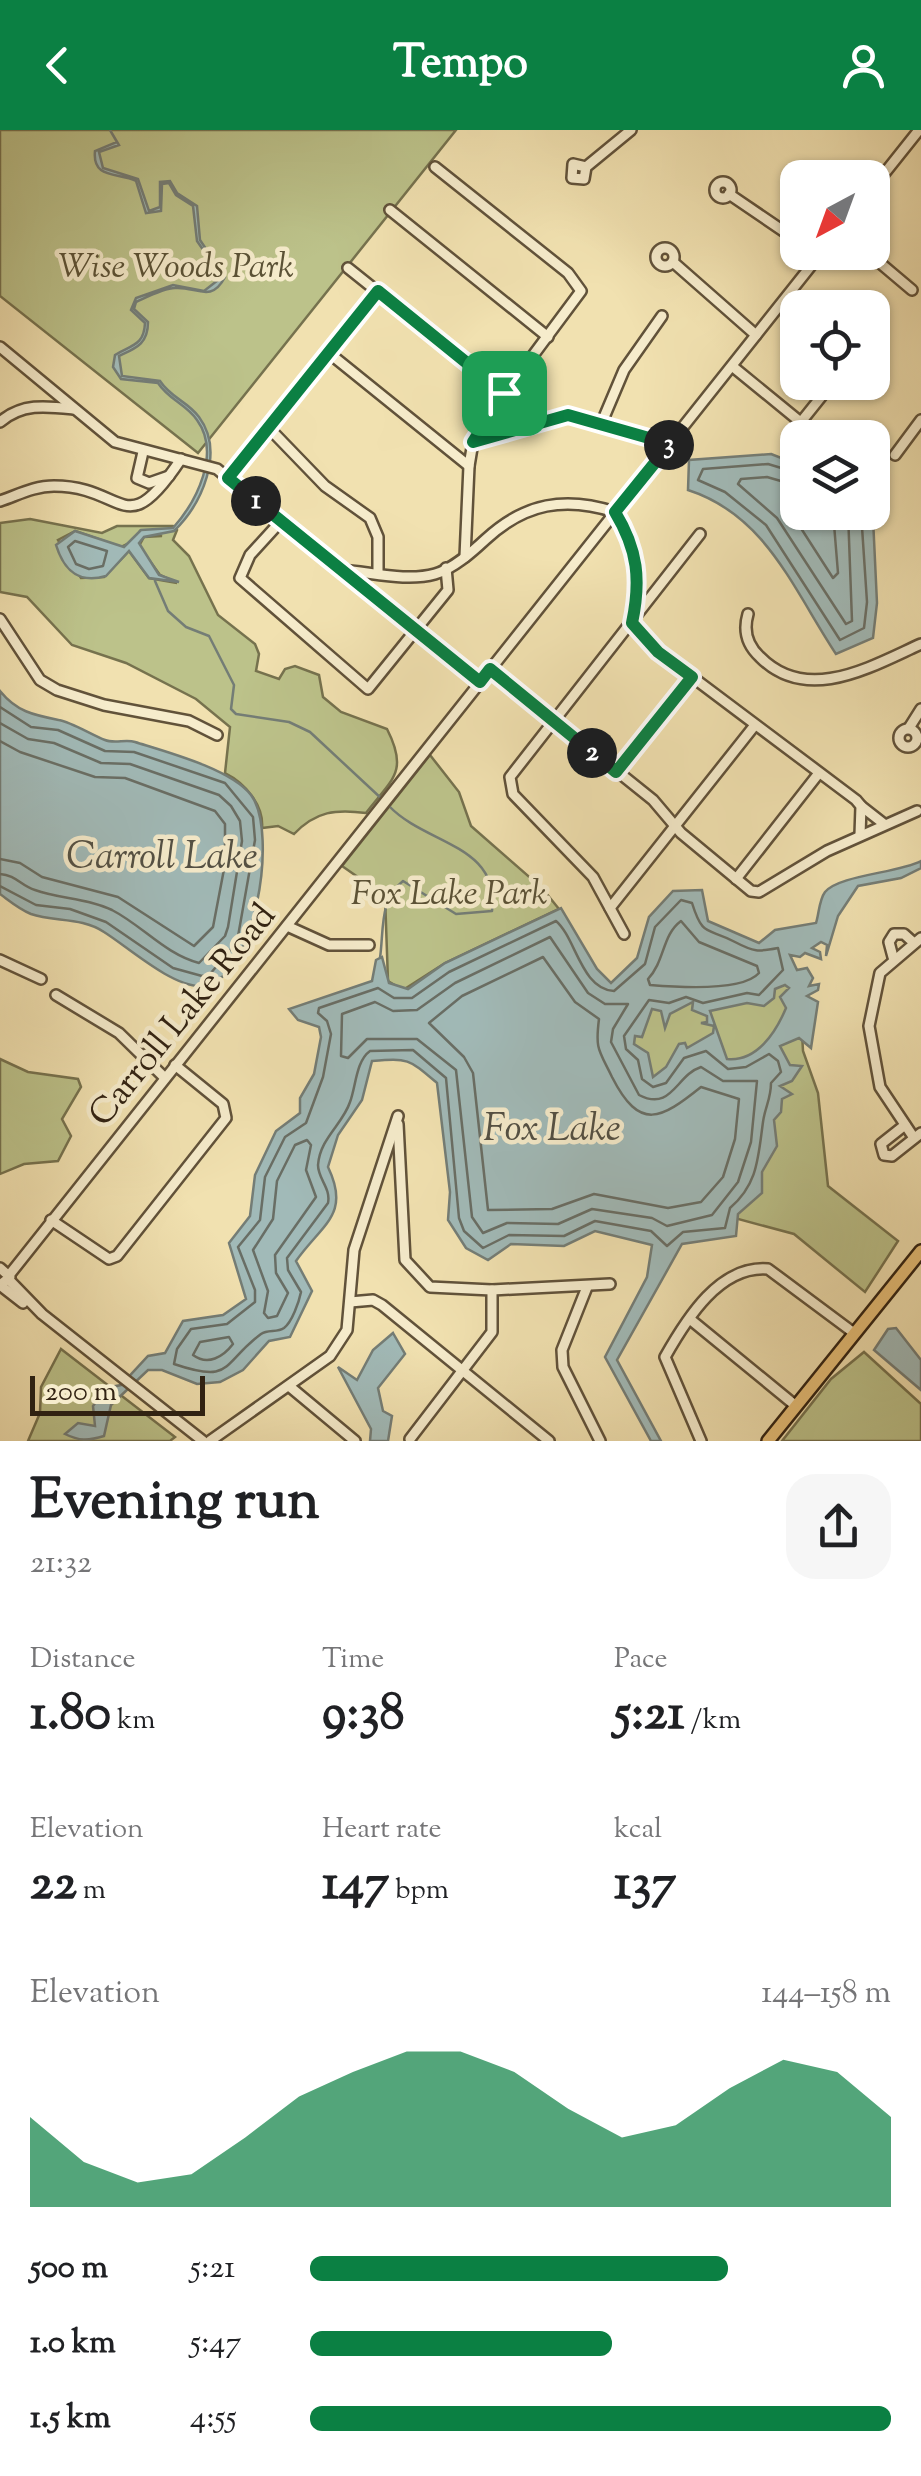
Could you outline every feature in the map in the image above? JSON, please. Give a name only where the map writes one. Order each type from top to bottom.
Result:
[{"type":"main road","points":[[768,1441],[921,1251]]},
{"type":"street","points":[[586,166],[630,130]]},
{"type":"street","points":[[890,167],[920,130]]},
{"type":"street","points":[[435,168],[580,286],[580,296],[504,393],[473,442],[465,557]]},
{"type":"street","points":[[730,194],[780,229]]},
{"type":"street","points":[[390,210],[548,337]]},
{"type":"street","points":[[673,262],[756,335]]},
{"type":"street","points":[[348,268],[504,393]]},
{"type":"street","name":"Carroll Lake Road","points":[[4,1273],[287,926],[805,270]]},
{"type":"street","points":[[888,270],[912,290]]},
{"type":"street","points":[[228,478],[378,291]]},
{"type":"street","points":[[602,422],[624,370],[662,316]]},
{"type":"street","points":[[0,347],[115,442],[206,466],[228,478],[480,682]]},
{"type":"street","points":[[329,353],[469,466]]},
{"type":"street","points":[[732,366],[799,420]]},
{"type":"street","points":[[803,420],[819,400]]},
{"type":"street","points":[[0,422],[23,408],[40,405],[74,410]]},
{"type":"street","points":[[473,442],[568,415],[670,444]]},
{"type":"street","points":[[894,455],[921,420]]},
{"type":"street","points":[[268,427],[325,486],[370,518],[378,537],[378,573]]},
{"type":"street","points":[[143,452],[137,478],[149,483],[170,476]]},
{"type":"street","points":[[0,501],[54,486],[139,505],[154,498],[181,459]]},
{"type":"street","points":[[341,570],[404,576],[446,568],[465,557],[506,521],[546,503],[584,502],[615,512],[636,550],[638,569],[632,623],[658,652],[884,824]]},
{"type":"street","points":[[281,520],[244,564],[239,572],[242,581],[313,638],[356,683],[372,687],[417,630],[448,590],[446,568]]},
{"type":"street","points":[[624,934],[593,877],[513,794],[510,777],[700,534]]},
{"type":"street","points":[[748,614],[747,636],[756,654],[778,670],[805,680],[846,677],[921,644]]},
{"type":"street","points":[[0,619],[40,680],[56,690],[94,702],[189,720],[217,735]]},
{"type":"street","points":[[490,669],[616,772],[736,879],[759,892],[860,835],[917,810]]},
{"type":"street","points":[[616,772],[692,677]]},
{"type":"street","points":[[909,728],[921,709]]},
{"type":"street","points":[[610,908],[756,725]]},
{"type":"street","points":[[736,879],[820,774]]},
{"type":"street","points":[[860,835],[861,806]]},
{"type":"street","points":[[287,926],[329,945],[370,945]]},
{"type":"street","points":[[893,958],[889,942],[894,934],[917,940],[893,958],[876,986],[869,1036],[880,1088],[905,1125],[918,1135],[892,1156],[882,1153],[881,1144],[905,1125]]},
{"type":"street","points":[[0,960],[41,979]]},
{"type":"street","points":[[56,996],[119,1033],[165,1078]]},
{"type":"street","points":[[51,1220],[92,1251],[109,1258],[116,1256],[226,1113],[214,1094],[176,1065]]},
{"type":"street","points":[[4,1273],[42,1314],[206,1441],[330,1356],[347,1330],[354,1250],[398,1116],[405,1260],[430,1288],[586,1288],[610,1284]]},
{"type":"street","points":[[702,1441],[665,1357],[728,1276],[741,1270],[768,1269],[854,1332]]},
{"type":"street","points":[[586,1288],[562,1350],[576,1398],[600,1441]]},
{"type":"street","points":[[410,1439],[492,1332],[492,1290]]},
{"type":"street","points":[[350,1302],[373,1300],[382,1305],[548,1441]]},
{"type":"street","points":[[690,1320],[796,1406]]},
{"type":"street","points":[[288,1386],[354,1441]]},
{"type":"street","points":[[527,1441],[535,1430]]},
{"type":"green space","name":"Wise Woods Park","points":[[0,130],[456,130],[198,453],[0,296]]},
{"type":"green space","points":[[30,519],[102,533],[117,526],[173,526],[177,530],[173,540],[189,556],[218,615],[255,644],[259,654],[256,671],[279,679],[285,669],[295,666],[319,675],[323,697],[341,712],[387,729],[397,755],[390,783],[366,813],[327,813],[310,820],[294,834],[278,826],[262,828],[260,811],[252,796],[225,773],[230,727],[196,699],[126,663],[72,645],[27,597],[0,592],[0,523]],"holes":[[[75,531],[121,547],[134,541],[140,531],[162,536],[144,537],[139,546],[160,575],[177,583],[149,578],[129,551],[104,577],[81,578],[58,540]]]},
{"type":"green space","name":"Fox Lake Park","points":[[430,755],[459,792],[471,826],[542,888],[559,909],[445,963],[403,990],[388,981],[385,896],[342,866]]},
{"type":"green space","points":[[791,978],[800,997],[803,1051],[818,1093],[828,1186],[898,1241],[865,1292],[794,1234],[716,1213],[621,1058],[637,999]]},
{"type":"green space","points":[[0,1059],[28,1072],[78,1079],[81,1087],[62,1119],[71,1136],[58,1161],[24,1164],[0,1174]]},
{"type":"green space","points":[[61,1349],[175,1437],[170,1441],[28,1441],[40,1413],[41,1387]]},
{"type":"green space","points":[[864,1352],[921,1404],[921,1441],[782,1441],[831,1379]]},
{"type":"water","points":[[110,130],[119,145],[99,152],[103,168],[138,179],[149,211],[160,207],[160,182],[170,181],[177,193],[197,206],[200,240],[225,277],[209,292],[171,288],[136,302],[134,309],[148,322],[146,335],[136,348],[119,356],[122,376],[160,381],[199,417],[207,431],[210,461],[193,507],[174,531],[144,537],[139,543],[159,575],[179,582],[149,578],[129,551],[106,576],[80,577],[63,562],[56,545],[75,531],[124,547],[141,530],[173,528],[197,491],[206,462],[204,433],[193,415],[158,383],[121,379],[113,367],[115,355],[136,344],[144,331],[145,323],[131,310],[136,298],[173,285],[204,291],[222,277],[197,241],[193,206],[176,195],[169,183],[162,184],[161,211],[146,213],[136,181],[108,174],[98,167],[95,151],[117,142]]},
{"type":"water","points":[[771,454],[780,457],[780,530],[874,530],[877,603],[873,638],[836,654],[791,580],[758,536],[738,517],[688,490],[689,460]]},
{"type":"water","name":"Carroll Lake","points":[[0,691],[26,712],[64,721],[105,740],[135,742],[198,762],[229,777],[251,795],[263,840],[257,904],[236,961],[220,979],[201,986],[189,985],[95,927],[31,914],[0,894]]},
{"type":"water","name":"Fox Lake","points":[[921,861],[921,868],[901,878],[858,886],[838,916],[826,956],[827,945],[821,942],[812,948],[820,952],[821,959],[805,953],[800,957],[790,955],[797,970],[807,968],[813,978],[809,986],[819,984],[818,990],[807,996],[818,1002],[811,1048],[799,1038],[780,1046],[790,1065],[802,1066],[792,1081],[780,1086],[792,1094],[782,1099],[781,1112],[774,1120],[777,1146],[762,1172],[762,1193],[738,1214],[736,1236],[682,1244],[617,1360],[661,1441],[651,1441],[605,1357],[647,1277],[652,1245],[595,1231],[564,1246],[511,1244],[488,1260],[466,1248],[448,1220],[450,1192],[437,1083],[414,1065],[394,1060],[372,1061],[362,1100],[338,1135],[328,1167],[334,1183],[335,1208],[296,1261],[312,1291],[290,1337],[269,1341],[243,1370],[220,1382],[197,1384],[162,1370],[148,1370],[111,1405],[104,1436],[84,1440],[65,1434],[78,1423],[95,1426],[93,1406],[106,1388],[121,1385],[148,1356],[165,1353],[183,1321],[223,1315],[246,1299],[229,1243],[250,1216],[255,1175],[276,1131],[300,1113],[300,1098],[314,1074],[321,1037],[319,1027],[298,1020],[289,1009],[372,981],[376,960],[382,957],[389,983],[408,989],[445,963],[561,908],[597,969],[611,983],[637,958],[649,917],[673,891],[702,890],[708,921],[759,943],[775,930],[816,923],[823,895],[832,886]],"holes":[[[785,985],[789,988],[780,997],[786,1008],[764,1044],[747,1056],[727,1059],[710,1011],[747,1003],[764,1006],[774,998],[775,989]],[[693,1002],[692,1010],[707,1016],[707,1022],[701,1023],[714,1026],[713,1033],[687,1048],[685,1043],[679,1044],[666,1067],[653,1077],[648,1053],[634,1044],[635,1036],[642,1037],[652,1009],[661,1011],[665,1028],[670,1014]]]},
{"type":"water","points":[[896,1328],[921,1360],[921,1390],[874,1350],[888,1329]]},
{"type":"water","points":[[393,1333],[405,1354],[378,1388],[383,1411],[392,1416],[388,1441],[370,1441],[371,1429],[338,1367],[357,1380],[373,1350]]},
{"type":"waterway","points":[[155,581],[168,611],[186,627],[209,636],[234,685],[231,709],[236,714],[289,722],[310,732],[383,800]]},
{"type":"waterway","points":[[380,958],[386,906],[403,881],[456,914],[492,911],[491,889],[473,859],[389,806]]},
{"type":"route","points":[[378,291],[504,393],[473,442],[568,415],[640,432],[670,444],[615,512],[636,550],[636,606],[632,623],[658,652],[692,677],[616,772],[490,669],[480,682],[228,478],[378,291]]}]
